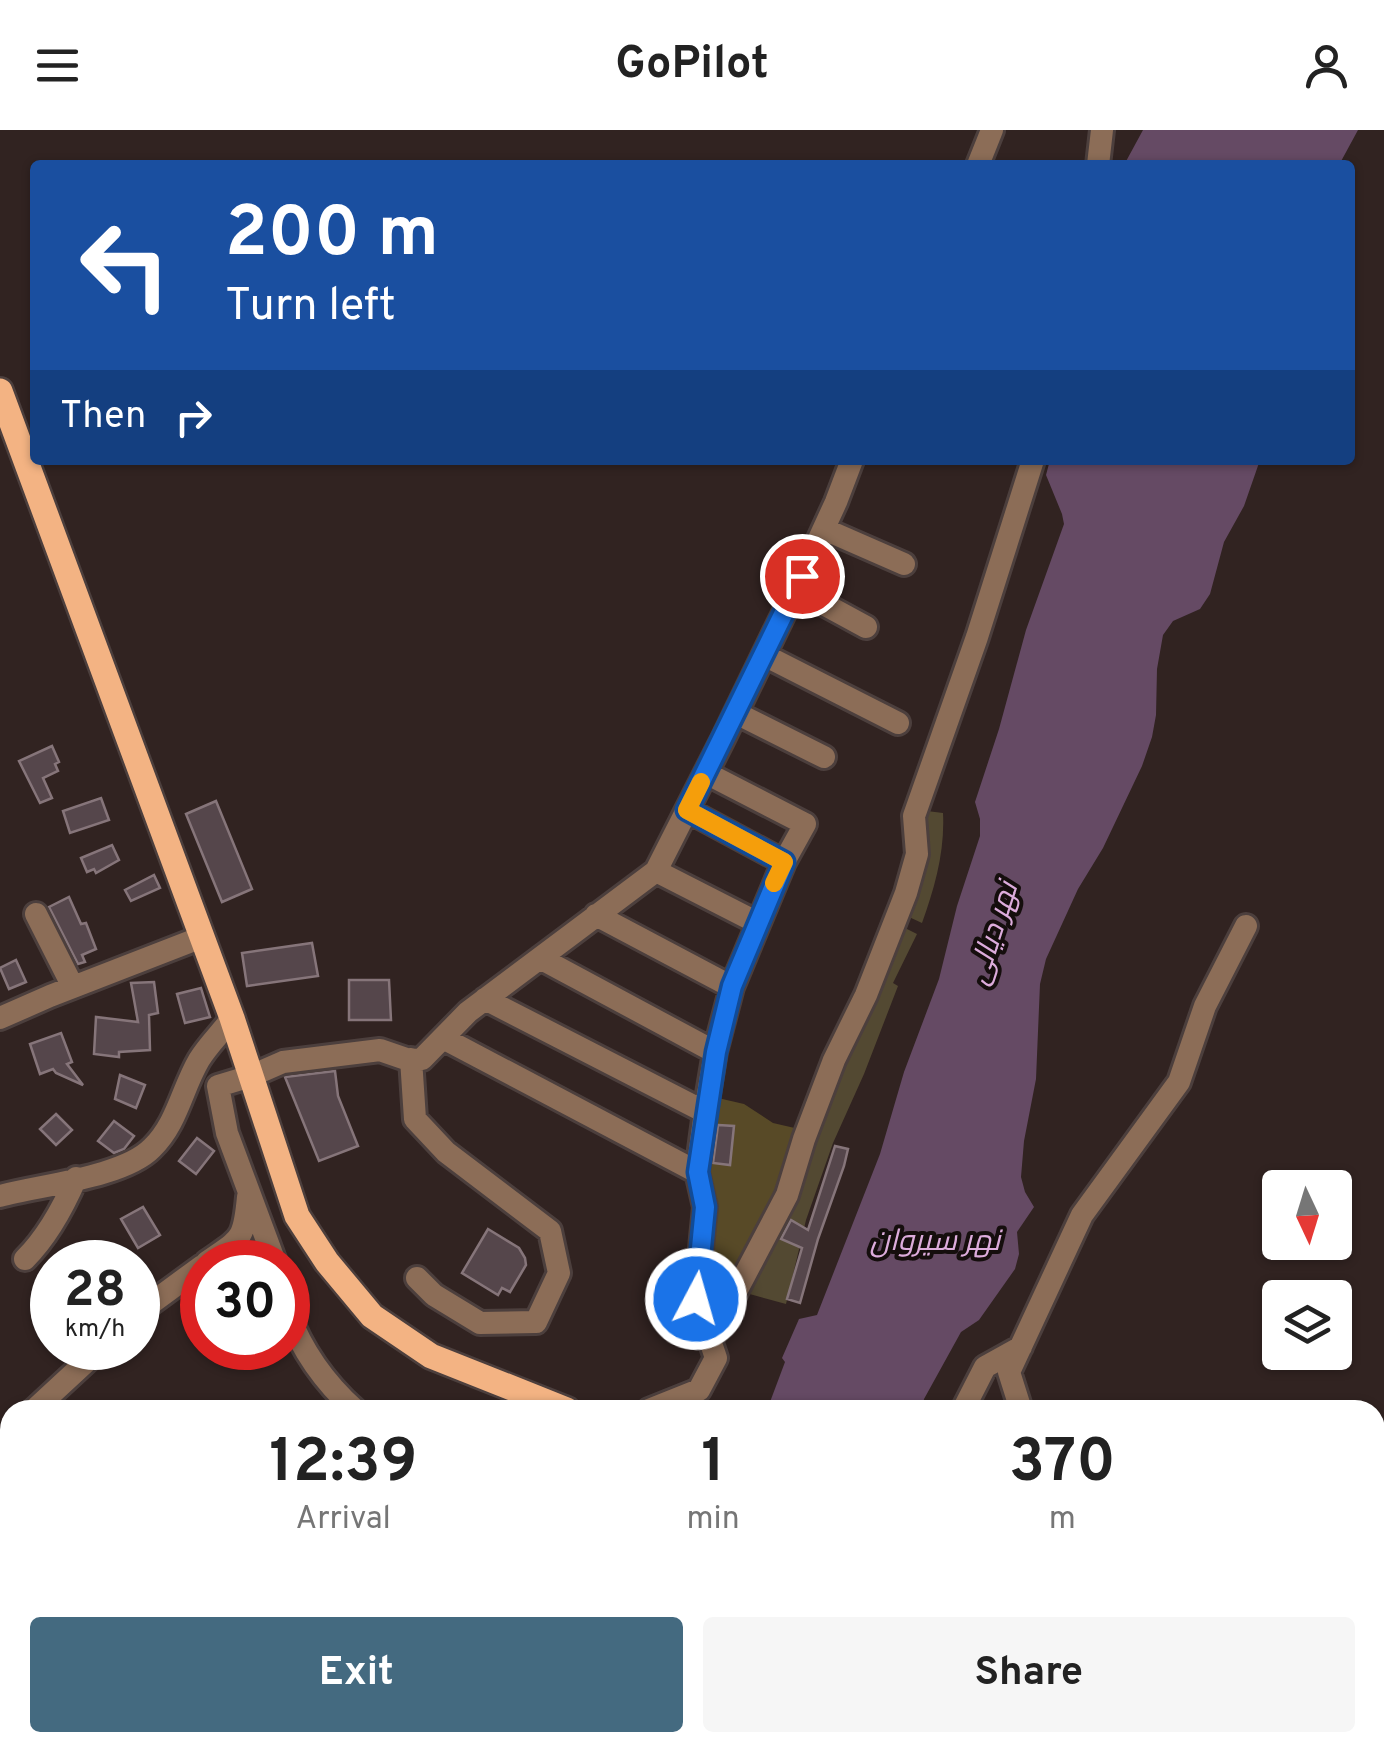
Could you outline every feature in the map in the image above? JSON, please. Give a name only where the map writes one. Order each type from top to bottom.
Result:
[{"type":"main road","points":[[0,390],[232,1018],[297,1216],[327,1262],[372,1316],[431,1356],[541,1400]]},
{"type":"street","points":[[980,160],[992,130]]},
{"type":"street","points":[[1099,160],[1102,130]]},
{"type":"street","points":[[266,1240],[227,1133],[218,1086],[283,1062],[380,1050],[411,1060],[422,1059],[485,998],[656,871],[796,589],[850,465]]},
{"type":"street","points":[[710,1341],[787,1195],[834,1060],[866,995],[906,893],[917,854],[914,816],[1031,465]]},
{"type":"street","points":[[824,529],[904,564]]},
{"type":"street","points":[[796,589],[866,627]]},
{"type":"street","points":[[764,655],[898,724]]},
{"type":"street","points":[[736,714],[824,758]]},
{"type":"street","points":[[674,1400],[699,1390],[716,1358],[696,1299],[705,1207],[698,1172],[716,1052],[732,986],[784,862],[805,824],[706,773]]},
{"type":"street","points":[[687,810],[784,862]]},
{"type":"street","points":[[656,871],[758,923]]},
{"type":"street","points":[[36,914],[73,987]]},
{"type":"street","points":[[596,915],[732,986]]},
{"type":"street","points":[[1018,1400],[1010,1372],[1082,1216],[1179,1082],[1205,1006],[1246,926]]},
{"type":"street","points":[[0,1018],[202,937]]},
{"type":"street","points":[[540,958],[716,1052]]},
{"type":"street","points":[[485,998],[706,1112]]},
{"type":"street","points":[[0,1196],[124,1165],[152,1149],[174,1117],[200,1059],[232,1018]]},
{"type":"street","points":[[442,1038],[698,1172]]},
{"type":"street","points":[[411,1060],[415,1119],[446,1152],[550,1231],[558,1273],[536,1322],[480,1323],[434,1295],[417,1278]]},
{"type":"street","points":[[25,1259],[62,1210],[76,1178]]},
{"type":"street","points":[[239,1240],[246,1221],[248,1194]]},
{"type":"street","points":[[968,1400],[985,1367],[1021,1346]]},
{"type":"street","points":[[310,1357],[318,1372],[343,1400]]},
{"type":"street","points":[[45,1400],[77,1370]]},
{"type":"shaded area","points":[[927,811],[943,813],[943,827],[938,869],[922,923],[909,917],[928,827]]},
{"type":"shaded area","points":[[903,927],[917,934],[893,983],[898,986],[833,1143],[806,1220],[786,1304],[746,1293],[777,1240],[806,1173],[815,1135],[834,1086],[860,1037]]},
{"type":"shaded area","points":[[718,1098],[744,1104],[773,1123],[799,1129],[769,1210],[723,1297],[708,1268],[714,1220],[709,1163],[730,1165],[734,1126],[713,1125]]},
{"type":"water","points":[[1143,130],[1358,130],[1342,160],[1127,160]]},
{"type":"water","name":"نهر سیروان","points":[[1049,465],[1258,465],[1244,506],[1224,542],[1210,594],[1200,609],[1173,621],[1163,635],[1157,669],[1156,715],[1142,766],[1046,959],[1040,984],[1036,1079],[1021,1177],[1034,1207],[1017,1232],[1019,1254],[1015,1269],[979,1320],[961,1332],[924,1400],[771,1400],[785,1362],[782,1358],[799,1319],[817,1315],[880,1154],[904,1072],[939,979],[980,836],[975,802],[1026,630],[1064,524],[1046,475]]},
{"type":"building","points":[[52,746],[59,762],[55,764],[58,771],[43,778],[52,798],[40,803],[19,761]]},
{"type":"building","points":[[101,798],[109,820],[70,833],[63,811]]},
{"type":"building","points":[[216,801],[252,889],[222,902],[186,814]]},
{"type":"building","points":[[112,845],[119,860],[96,873],[94,869],[87,872],[81,858]]},
{"type":"building","points":[[154,875],[160,888],[131,901],[125,890]]},
{"type":"building","points":[[69,897],[81,924],[86,923],[96,949],[82,955],[85,962],[78,964],[49,907]]},
{"type":"building","points":[[312,943],[318,976],[247,986],[242,953]]},
{"type":"building","points":[[16,960],[26,982],[9,989],[0,968]]},
{"type":"building","points":[[349,980],[389,980],[391,1020],[349,1020]]},
{"type":"building","points":[[154,982],[158,1013],[149,1015],[150,1050],[119,1052],[119,1057],[94,1054],[96,1017],[138,1022],[131,983]]},
{"type":"building","points":[[201,988],[210,1017],[185,1023],[177,994]]},
{"type":"building","points":[[61,1033],[72,1062],[67,1064],[83,1085],[53,1069],[40,1074],[30,1044]]},
{"type":"building","points":[[335,1071],[338,1096],[358,1146],[319,1161],[285,1077]]},
{"type":"building","points":[[120,1075],[145,1085],[136,1108],[115,1099]]},
{"type":"building","points":[[56,1114],[72,1130],[56,1145],[40,1129]]},
{"type":"building","points":[[114,1121],[134,1136],[124,1149],[114,1153],[98,1141]]},
{"type":"building","points":[[718,1125],[734,1126],[730,1165],[713,1163]]},
{"type":"building","points":[[197,1138],[214,1151],[196,1174],[179,1161]]},
{"type":"building","points":[[835,1146],[848,1149],[800,1303],[787,1299],[802,1248],[781,1239],[791,1220],[808,1230]]},
{"type":"building","points":[[143,1207],[160,1235],[152,1240],[133,1240],[121,1219]]},
{"type":"building","points":[[488,1229],[519,1248],[525,1258],[526,1265],[510,1292],[502,1288],[498,1295],[462,1273]]},
{"type":"slow traffic","points":[[701,782],[687,810],[784,862],[774,883]]},
{"type":"route","points":[[696,1299],[705,1207],[698,1172],[716,1052],[732,986],[784,862],[687,810],[802,576]]},
{"type":"water label","name":"نهر ديالى","points":[[992,933]]}]
